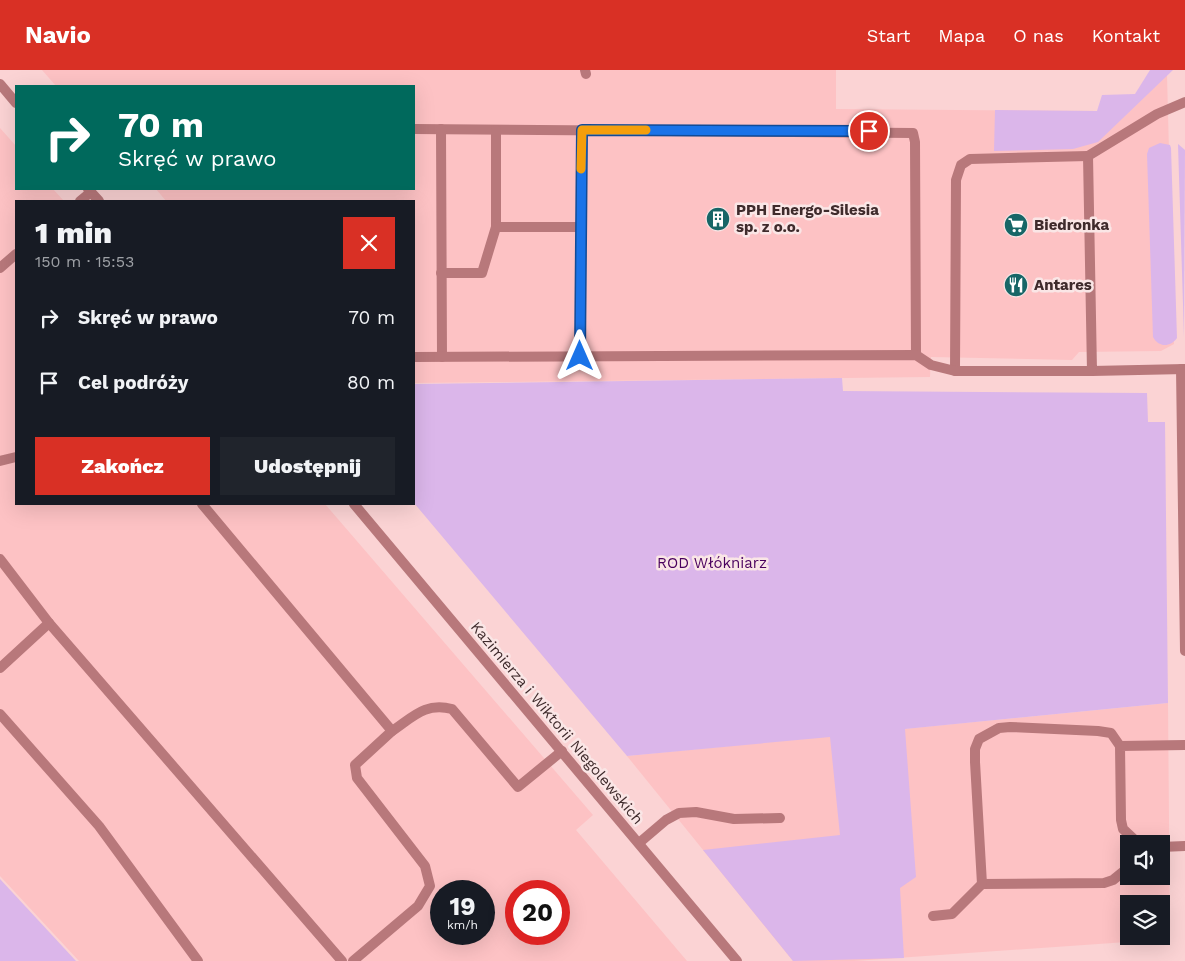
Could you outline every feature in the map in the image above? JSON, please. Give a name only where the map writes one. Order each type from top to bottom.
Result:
[{"type":"street","points":[[0,84],[15,102]]},
{"type":"street","points":[[955,371],[956,180],[961,165],[970,159],[1088,156],[1173,106],[1185,102]]},
{"type":"street","points":[[415,129],[913,133],[915,142],[916,355]]},
{"type":"street","points":[[441,129],[442,357]]},
{"type":"street","points":[[441,273],[482,272],[496,227],[496,130]]},
{"type":"street","points":[[580,356],[582,130]]},
{"type":"street","points":[[1088,156],[1092,371]]},
{"type":"street","points":[[81,200],[90,190],[98,200]]},
{"type":"street","points":[[496,227],[580,227]]},
{"type":"street","points":[[0,268],[15,255]]},
{"type":"street","points":[[415,357],[916,355],[931,365],[955,371],[1183,369],[1185,651]]},
{"type":"street","points":[[0,461],[15,457]]},
{"type":"street","points":[[203,505],[392,731]]},
{"type":"street","name":"Kazimierza i Wiktorii Niegolewskich","points":[[355,505],[735,960]]},
{"type":"street","points":[[0,559],[49,623],[342,961]]},
{"type":"street","points":[[0,668],[49,623]]},
{"type":"street","points":[[353,961],[418,906],[430,886],[425,866],[357,778],[355,764],[392,731],[427,707],[441,706],[452,709],[518,787],[562,751]]},
{"type":"street","points":[[0,714],[99,826],[198,961]]},
{"type":"street","points":[[982,884],[975,749],[979,739],[999,728],[1098,731],[1111,734],[1120,746],[1121,820],[1123,828],[1130,835]]},
{"type":"street","points":[[1120,746],[1185,744]]},
{"type":"street","points":[[639,843],[666,820],[679,813],[696,812],[734,819],[780,818]]},
{"type":"street","points":[[1170,847],[1185,846]]},
{"type":"street","points":[[933,916],[952,914],[982,884],[1104,883],[1120,874]]},
{"type":"shaded area","points":[[42,70],[836,70],[836,109],[1097,111],[1130,110],[1167,75],[1174,344],[1161,351],[1079,352],[1072,360],[931,357],[930,377],[415,383],[415,200],[165,200],[157,190],[415,190],[415,85],[55,85]]},
{"type":"shaded area","points":[[0,128],[15,145],[15,190],[54,190],[63,200],[15,200],[15,505],[326,505],[593,815],[576,830],[687,961],[79,961],[0,876]]},
{"type":"shaded area","points":[[1168,703],[1169,835],[1120,835],[1120,885],[1170,885],[1170,895],[1120,895],[1120,942],[854,961],[793,961],[627,756]]},
{"type":"green space","points":[[1150,70],[1173,70],[1098,142],[1073,149],[994,151],[995,110],[1097,111],[1102,95],[1135,94]]},
{"type":"green space","points":[[1160,143],[1170,145],[1171,148],[1177,338],[1168,345],[1158,343],[1153,337],[1147,154],[1149,148]]},
{"type":"green space","points":[[1178,144],[1185,150],[1184,337]]},
{"type":"green space","name":"ROD Włókniarz","points":[[842,378],[843,391],[1147,393],[1148,422],[1165,422],[1168,703],[905,729],[916,877],[900,888],[904,958],[793,961],[703,850],[840,835],[830,737],[627,756],[415,504],[415,384]]},
{"type":"green space","points":[[0,879],[76,961],[0,961]]},
{"type":"slow traffic","points":[[581,169],[582,130],[646,130]]},
{"type":"place","name":"PPH Energo-Silesia sp. z o.o.","points":[[718,219]]},
{"type":"place","name":"Biedronka","points":[[1016,225]]},
{"type":"place","name":"Antares","points":[[1016,285]]},
{"type":"route","points":[[580,356],[582,130],[869,131]]}]
